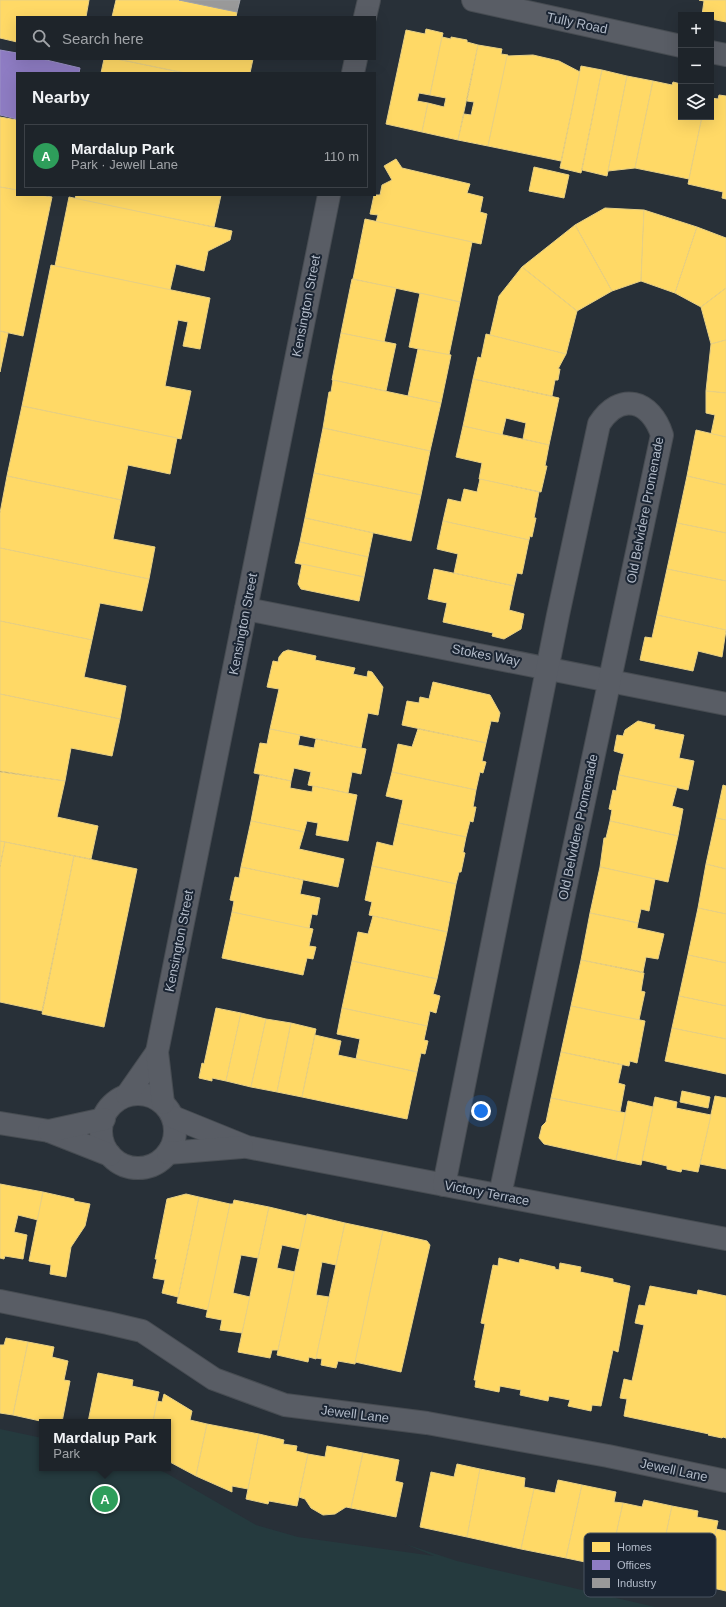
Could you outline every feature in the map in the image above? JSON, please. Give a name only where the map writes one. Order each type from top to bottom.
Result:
[{"type":"street","points":[[365,16],[369,0]]},
{"type":"street","name":"Tully Road","points":[[473,0],[678,45]]},
{"type":"street","points":[[714,53],[726,55]]},
{"type":"street","points":[[353,72],[356,60]]},
{"type":"street","name":"Kensington Street","points":[[168,1110],[157,1052],[328,196]]},
{"type":"street","name":"Old Belvidere Promenade","points":[[444,1185],[548,668],[599,424],[606,414],[614,407],[625,404],[635,405],[652,414],[662,435],[500,1195]]},
{"type":"street","name":"Stokes Way","points":[[246,609],[726,704]]},
{"type":"street","name":"Kensington Street","points":[[127,1095],[157,1052]]},
{"type":"street","points":[[0,1123],[49,1131],[110,1155],[121,1163],[131,1167],[141,1168],[152,1165],[161,1160],[168,1153],[174,1142],[175,1130],[168,1110],[155,1098],[146,1094],[127,1095],[116,1101],[108,1108],[101,1131],[104,1144],[110,1155]]},
{"type":"street","name":"Victory Terrace","points":[[168,1110],[247,1147],[726,1239]]},
{"type":"street","points":[[49,1131],[104,1119]]},
{"type":"street","name":"Victory Terrace","points":[[168,1153],[247,1147]]},
{"type":"street","name":"Jewell Lane","points":[[0,1301],[142,1331],[214,1379],[286,1405],[427,1422],[600,1454],[726,1481]]},
{"type":"green space","points":[[0,1429],[39,1437],[39,1471],[161,1471],[256,1525],[298,1537],[434,1556],[405,1544],[457,1561],[584,1591],[584,1597],[612,1597],[655,1607],[0,1607]]},
{"type":"building: Homes","points":[[0,0],[89,0],[86,16],[16,16],[16,42],[0,38]]},
{"type":"building: Homes","points":[[116,0],[179,0],[237,12],[236,16],[112,16]]},
{"type":"building: Homes","points":[[699,0],[726,0],[726,22],[714,20],[714,12],[702,12],[704,1]]},
{"type":"building: Homes","points":[[426,29],[443,33],[430,95],[419,93],[417,101],[428,103],[422,132],[386,124],[406,30],[425,34]]},
{"type":"building: Homes","points":[[442,37],[467,40],[467,42],[478,45],[458,140],[422,132],[428,103],[444,107],[446,98],[430,95]]},
{"type":"building: Homes","points":[[478,45],[502,49],[501,54],[508,55],[488,146],[458,140],[464,114],[471,115],[474,102],[467,101]]},
{"type":"building: Homes","points":[[533,55],[559,61],[580,72],[561,161],[488,146],[507,56]]},
{"type":"building: Homes","points":[[104,60],[122,60],[180,72],[101,72]]},
{"type":"building: Homes","points":[[122,60],[253,60],[250,72],[180,72]]},
{"type":"building: Homes","points":[[581,66],[602,70],[581,173],[560,168]]},
{"type":"building: Homes","points":[[602,70],[627,76],[607,176],[582,170]]},
{"type":"building: Homes","points":[[627,76],[653,81],[635,168],[608,171]]},
{"type":"building: Homes","points":[[653,81],[672,85],[673,82],[678,83],[678,120],[701,120],[689,179],[635,168]]},
{"type":"building: Homes","points":[[719,95],[726,96],[726,199],[722,198],[723,192],[688,184],[701,120],[714,120],[714,98],[718,99]]},
{"type":"building: Homes","points":[[0,117],[16,120],[16,190],[0,187]]},
{"type":"building: Homes","points":[[396,159],[402,168],[470,184],[467,193],[483,197],[480,212],[487,214],[481,244],[376,222],[378,215],[370,214],[374,196],[380,195],[382,185],[392,180],[384,166]]},
{"type":"building: Homes","points":[[534,167],[569,175],[564,198],[529,191]]},
{"type":"building: Homes","points":[[0,187],[16,190],[16,196],[52,197],[23,336],[0,331]]},
{"type":"building: Homes","points":[[76,196],[221,196],[214,227],[75,199]]},
{"type":"building: Homes","points":[[69,197],[232,231],[230,240],[208,251],[204,271],[176,264],[170,290],[55,266]]},
{"type":"building: Homes","points":[[605,208],[644,210],[641,281],[612,291],[575,225]]},
{"type":"building: Homes","points":[[644,210],[697,227],[675,293],[641,281]]},
{"type":"building: Homes","points":[[365,219],[472,242],[460,302],[353,279]]},
{"type":"building: Homes","points":[[575,225],[612,291],[577,311],[522,267]]},
{"type":"building: Homes","points":[[697,227],[726,238],[726,288],[701,307],[675,293]]},
{"type":"building: Homes","points":[[51,265],[210,298],[200,349],[183,346],[188,322],[178,320],[165,386],[191,391],[181,439],[22,406]]},
{"type":"building: Homes","points":[[522,267],[577,311],[566,354],[490,335],[499,296]]},
{"type":"building: Homes","points":[[352,279],[396,288],[384,342],[341,333]]},
{"type":"building: Homes","points":[[726,288],[726,340],[711,344],[701,307]]},
{"type":"building: Homes","points":[[420,293],[460,302],[449,355],[409,347]]},
{"type":"building: Homes","points":[[0,331],[8,333],[0,372]]},
{"type":"building: Homes","points":[[341,333],[396,344],[386,391],[332,380]]},
{"type":"building: Homes","points":[[486,334],[566,354],[558,369],[560,369],[558,380],[555,380],[552,396],[473,379],[478,357],[481,358]]},
{"type":"building: Homes","points":[[726,340],[726,393],[706,391],[711,344]]},
{"type":"building: Homes","points":[[418,349],[451,355],[441,403],[408,396]]},
{"type":"building: Homes","points":[[473,379],[559,398],[549,445],[523,439],[526,423],[506,418],[502,435],[463,426]]},
{"type":"building: Homes","points":[[333,380],[441,403],[430,451],[323,428],[329,392],[331,392]]},
{"type":"building: Homes","points":[[706,391],[726,393],[726,437],[711,434],[715,415],[706,413]]},
{"type":"building: Homes","points":[[22,406],[177,438],[170,474],[128,465],[121,500],[7,476]]},
{"type":"building: Homes","points":[[463,426],[549,445],[545,466],[547,466],[541,492],[479,479],[482,463],[456,457]]},
{"type":"building: Homes","points":[[323,428],[430,451],[421,495],[314,473]]},
{"type":"building: Homes","points":[[696,430],[726,437],[726,485],[687,476]]},
{"type":"building: Homes","points":[[314,473],[421,495],[411,541],[305,518]]},
{"type":"building: Homes","points":[[7,476],[121,500],[113,539],[155,547],[149,579],[0,548],[0,513]]},
{"type":"building: Homes","points":[[687,476],[726,485],[726,533],[677,523]]},
{"type":"building: Homes","points":[[480,479],[539,492],[534,518],[536,518],[532,537],[530,536],[529,540],[443,521],[448,499],[461,502],[464,489],[477,492]]},
{"type":"building: Homes","points":[[305,518],[373,533],[368,557],[300,542]]},
{"type":"building: Homes","points":[[443,521],[529,540],[522,574],[517,573],[514,586],[454,573],[458,554],[437,549]]},
{"type":"building: Homes","points":[[677,523],[726,533],[726,581],[667,569]]},
{"type":"building: Homes","points":[[300,542],[368,557],[364,577],[295,563]]},
{"type":"building: Homes","points":[[0,548],[149,579],[142,611],[100,603],[92,640],[0,621]]},
{"type":"building: Homes","points":[[302,564],[364,577],[359,601],[301,589],[298,584]]},
{"type":"building: Homes","points":[[434,569],[514,586],[509,610],[524,614],[521,629],[504,639],[492,636],[493,633],[443,622],[447,603],[428,599]]},
{"type":"building: Homes","points":[[667,569],[726,581],[726,630],[657,615]]},
{"type":"building: Homes","points":[[657,615],[726,630],[722,657],[698,651],[693,671],[640,660],[645,637],[652,638]]},
{"type":"building: Homes","points":[[0,621],[92,640],[84,677],[126,686],[120,719],[0,694]]},
{"type":"building: Homes","points":[[288,650],[316,656],[315,660],[355,668],[353,674],[367,677],[368,671],[372,672],[383,687],[378,715],[368,713],[361,748],[270,729],[279,689],[267,687],[273,661],[278,662],[279,657],[283,652]]},
{"type":"building: Homes","points":[[433,682],[490,695],[500,713],[498,722],[491,721],[486,743],[402,725],[407,701],[419,703],[420,697],[429,699]]},
{"type":"building: Homes","points":[[0,694],[120,719],[112,756],[71,748],[65,781],[0,771]]},
{"type":"building: Homes","points":[[638,721],[655,725],[654,729],[684,735],[679,758],[694,761],[688,790],[619,775],[624,754],[614,751],[617,735],[623,736],[625,730]]},
{"type":"building: Homes","points":[[270,729],[300,735],[298,745],[314,748],[316,739],[366,749],[361,774],[352,772],[348,793],[308,785],[311,772],[294,768],[291,781],[254,773],[260,743],[267,744]]},
{"type":"building: Homes","points":[[418,729],[486,743],[482,761],[486,762],[483,773],[480,772],[476,790],[392,772],[398,744],[412,747]]},
{"type":"building: Homes","points":[[0,772],[65,781],[57,817],[98,826],[91,859],[0,841]]},
{"type":"building: Homes","points":[[392,772],[476,790],[473,807],[476,807],[473,822],[470,821],[466,837],[398,823],[403,800],[386,796]]},
{"type":"building: Homes","points":[[260,775],[291,781],[290,788],[312,792],[313,786],[357,795],[348,841],[316,835],[318,823],[307,821],[304,832],[251,821]]},
{"type":"building: Homes","points":[[619,775],[677,787],[672,806],[683,809],[678,836],[610,821],[612,810],[609,809],[613,790],[616,791]]},
{"type":"building: Homes","points":[[723,785],[726,786],[726,820],[716,818]]},
{"type":"building: Homes","points":[[716,818],[726,820],[726,869],[706,864]]},
{"type":"building: Homes","points":[[251,821],[304,832],[299,849],[344,859],[338,887],[241,867]]},
{"type":"building: Homes","points":[[610,821],[678,836],[668,882],[600,867],[604,838],[606,838]]},
{"type":"building: Homes","points":[[398,823],[466,837],[463,852],[465,853],[461,872],[459,872],[456,884],[372,866],[377,842],[393,846]]},
{"type":"building: Homes","points":[[0,841],[5,842],[0,865]]},
{"type":"building: Homes","points":[[5,842],[74,856],[42,1011],[0,1002],[0,867]]},
{"type":"building: Homes","points":[[74,856],[137,869],[104,1027],[42,1014]]},
{"type":"building: Homes","points":[[706,864],[726,869],[726,914],[698,908]]},
{"type":"building: Homes","points":[[372,866],[456,884],[447,932],[369,915],[372,902],[365,900]]},
{"type":"building: Homes","points":[[241,867],[303,880],[300,894],[320,898],[317,915],[312,914],[309,929],[232,912],[234,901],[230,900],[235,877],[239,878]]},
{"type":"building: Homes","points":[[600,867],[655,879],[649,911],[641,909],[638,923],[590,913]]},
{"type":"building: Homes","points":[[698,908],[726,914],[726,963],[688,955]]},
{"type":"building: Homes","points":[[232,912],[313,929],[309,946],[316,947],[313,959],[307,958],[303,975],[222,958]]},
{"type":"building: Homes","points":[[590,913],[638,923],[637,928],[664,934],[658,959],[646,957],[643,972],[581,960]]},
{"type":"building: Homes","points":[[373,916],[447,932],[437,979],[352,961],[358,932],[368,934]]},
{"type":"building: Homes","points":[[688,955],[726,963],[726,1006],[679,996]]},
{"type":"building: Homes","points":[[581,960],[644,973],[641,991],[645,992],[639,1020],[571,1006]]},
{"type":"building: Homes","points":[[352,961],[437,979],[433,994],[440,996],[436,1013],[430,1011],[427,1026],[342,1008]]},
{"type":"building: Homes","points":[[679,996],[726,1006],[726,1039],[672,1028]]},
{"type":"building: Homes","points":[[571,1006],[645,1021],[637,1063],[630,1061],[629,1066],[561,1052]]},
{"type":"building: Homes","points":[[216,1008],[241,1013],[226,1081],[212,1078],[212,1081],[199,1078],[202,1063],[204,1064]]},
{"type":"building: Homes","points":[[342,1008],[427,1026],[424,1040],[428,1041],[425,1054],[421,1053],[417,1072],[356,1059],[360,1039],[337,1034]]},
{"type":"building: Homes","points":[[241,1013],[266,1019],[251,1087],[226,1081]]},
{"type":"building: Homes","points":[[266,1019],[291,1023],[277,1092],[251,1087]]},
{"type":"building: Homes","points":[[291,1023],[316,1029],[302,1097],[277,1092]]},
{"type":"building: Homes","points":[[672,1028],[726,1039],[726,1074],[665,1061]]},
{"type":"building: Homes","points":[[315,1035],[341,1041],[338,1055],[417,1072],[407,1119],[302,1097]]},
{"type":"building: Homes","points":[[561,1052],[622,1065],[618,1083],[625,1085],[620,1112],[551,1098]]},
{"type":"building: Homes","points":[[682,1091],[710,1097],[708,1108],[680,1102]]},
{"type":"building: Homes","points":[[715,1096],[726,1098],[726,1169],[700,1164]]},
{"type":"building: Homes","points":[[655,1097],[677,1102],[676,1108],[711,1115],[698,1172],[682,1169],[681,1172],[667,1169],[667,1166],[642,1160]]},
{"type":"building: Homes","points":[[551,1098],[626,1113],[616,1160],[544,1144],[539,1138],[542,1126],[546,1122]]},
{"type":"building: Homes","points":[[628,1101],[653,1107],[641,1165],[616,1160]]},
{"type":"building: Homes","points":[[0,1184],[43,1192],[38,1220],[18,1215],[14,1232],[27,1235],[23,1259],[5,1256],[4,1259],[0,1258]]},
{"type":"building: Homes","points":[[43,1192],[90,1204],[85,1226],[71,1247],[66,1277],[50,1274],[51,1265],[29,1261]]},
{"type":"building: Homes","points":[[186,1194],[199,1197],[178,1297],[162,1293],[165,1280],[153,1278],[157,1259],[155,1259],[167,1199]]},
{"type":"building: Homes","points":[[199,1197],[230,1204],[208,1310],[177,1303]]},
{"type":"building: Homes","points":[[234,1200],[269,1207],[258,1258],[241,1255],[233,1293],[250,1297],[242,1333],[220,1330],[222,1320],[206,1317],[230,1204],[233,1204]]},
{"type":"building: Homes","points":[[269,1207],[307,1216],[300,1249],[282,1245],[277,1268],[295,1272],[278,1350],[272,1350],[270,1358],[238,1352]]},
{"type":"building: Homes","points":[[307,1214],[345,1223],[336,1265],[322,1262],[316,1295],[329,1297],[316,1359],[309,1357],[308,1362],[277,1355]]},
{"type":"building: Homes","points":[[345,1223],[383,1231],[355,1364],[338,1361],[336,1368],[321,1365],[322,1359],[316,1358]]},
{"type":"building: Homes","points":[[383,1231],[427,1241],[430,1245],[401,1372],[355,1362]]},
{"type":"building: Homes","points":[[499,1258],[519,1263],[520,1259],[555,1267],[555,1269],[559,1270],[560,1263],[581,1267],[580,1272],[613,1279],[613,1282],[630,1286],[618,1352],[613,1350],[601,1406],[592,1405],[591,1411],[568,1406],[570,1400],[549,1396],[548,1401],[520,1395],[521,1390],[500,1386],[499,1392],[475,1387],[476,1380],[474,1380],[485,1324],[481,1323],[493,1265],[498,1266]]},
{"type":"building: Homes","points":[[650,1286],[697,1295],[698,1290],[726,1296],[726,1438],[624,1416],[627,1399],[620,1398],[624,1379],[632,1381],[644,1325],[635,1323],[639,1305],[645,1306]]},
{"type":"building: Homes","points":[[6,1338],[28,1342],[13,1415],[0,1413],[0,1345],[4,1345]]},
{"type":"building: Homes","points":[[28,1342],[54,1347],[52,1357],[68,1361],[64,1380],[70,1381],[63,1419],[39,1419],[39,1421],[13,1415]]},
{"type":"building: Homes","points":[[98,1373],[133,1380],[132,1386],[159,1392],[154,1419],[89,1419]]},
{"type":"building: Homes","points":[[164,1394],[192,1411],[190,1420],[207,1424],[196,1476],[171,1463],[171,1419],[154,1419],[157,1401],[162,1402]]},
{"type":"building: Homes","points":[[207,1424],[259,1434],[248,1489],[232,1486],[232,1492],[196,1476]]},
{"type":"building: Homes","points":[[259,1434],[284,1440],[283,1444],[297,1446],[296,1451],[308,1454],[297,1506],[269,1501],[268,1504],[246,1499]]},
{"type":"building: Homes","points":[[327,1446],[363,1453],[351,1508],[346,1507],[335,1514],[323,1515],[311,1508],[305,1499],[299,1497],[308,1454],[325,1457]]},
{"type":"building: Homes","points":[[363,1453],[399,1460],[395,1481],[403,1483],[396,1517],[351,1508]]},
{"type":"building: Homes","points":[[457,1464],[480,1469],[467,1537],[420,1527],[431,1472],[454,1477]]},
{"type":"building: Homes","points":[[480,1469],[525,1478],[524,1487],[534,1489],[521,1549],[467,1537]]},
{"type":"building: Homes","points":[[558,1480],[582,1485],[566,1558],[521,1549],[534,1489],[555,1493]]},
{"type":"building: Homes","points":[[582,1485],[616,1492],[614,1502],[623,1503],[616,1533],[584,1533],[584,1562],[566,1558]]},
{"type":"building: Homes","points":[[644,1500],[672,1506],[666,1533],[616,1533],[623,1503],[642,1507]]},
{"type":"building: Homes","points":[[672,1506],[698,1511],[697,1517],[718,1521],[715,1533],[666,1533]]},
{"type":"building: Homes","points":[[716,1529],[726,1531],[726,1591],[716,1589]]},
{"type":"building: Offices","points":[[0,50],[16,53],[16,60],[46,60],[80,68],[79,72],[16,72],[16,119],[0,115]]},
{"type":"building: Industry","points":[[179,0],[240,0],[237,12]]},
{"type":"place","name":"Mardalup Park","points":[[105,1499]]}]
